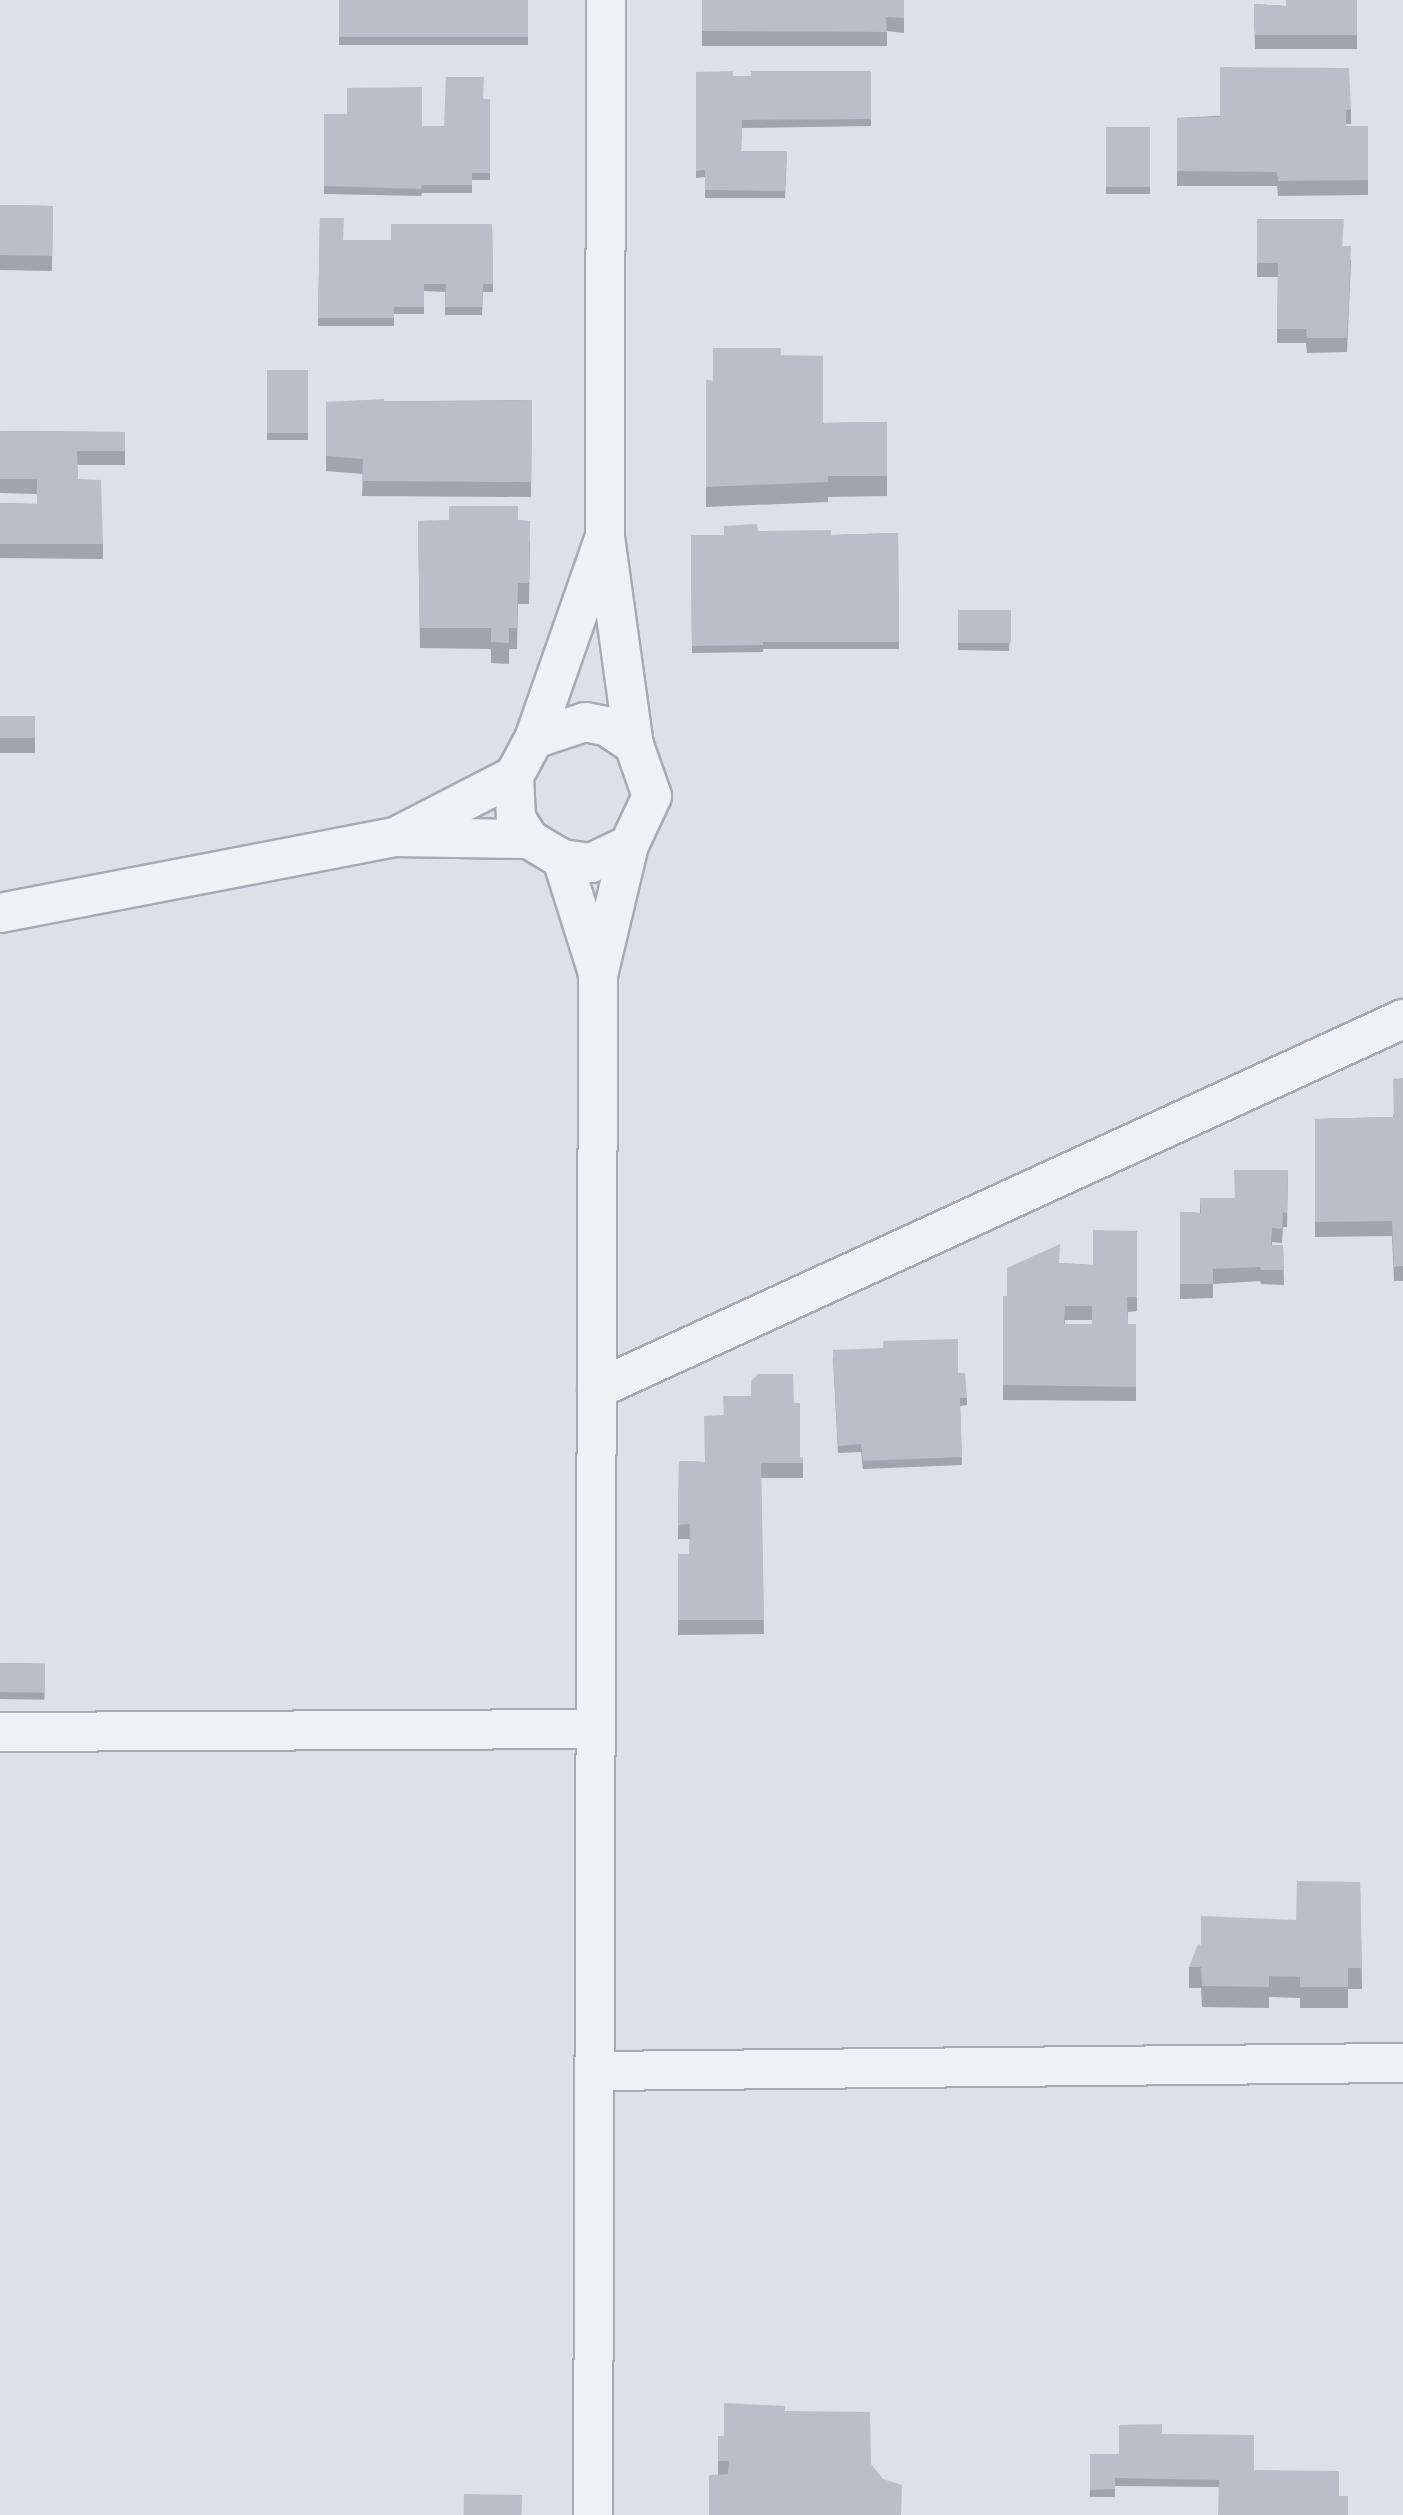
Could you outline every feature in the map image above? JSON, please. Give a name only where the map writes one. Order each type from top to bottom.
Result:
[{"type":"street","points":[[593,2515],[598,975],[629,845],[652,796],[634,745],[605,537],[606,0]]},
{"type":"street","points":[[605,537],[534,740],[514,776],[516,818],[529,839],[562,859],[591,863],[629,845]]},
{"type":"street","points":[[534,740],[585,722],[606,726],[634,745]]},
{"type":"street","points":[[395,837],[514,776]]},
{"type":"street","points":[[0,913],[395,837],[529,839]]},
{"type":"street","points":[[562,859],[598,975]]},
{"type":"street","points":[[597,1389],[1403,1019]]},
{"type":"street","points":[[0,1732],[596,1729]]},
{"type":"street","points":[[594,2071],[1403,2063]]},
{"type":"building","points":[[339,0],[528,0],[528,37],[339,37]]},
{"type":"building","points":[[702,0],[904,0],[904,18],[886,17],[887,32],[702,31]]},
{"type":"building","points":[[1286,0],[1357,0],[1357,35],[1255,35],[1254,4],[1286,6]]},
{"type":"building","points":[[1220,67],[1349,68],[1351,109],[1346,110],[1346,126],[1368,126],[1368,180],[1278,181],[1277,172],[1177,171],[1177,118],[1220,117]]},
{"type":"building","points":[[733,71],[733,76],[751,76],[751,71],[871,71],[871,119],[742,120],[741,151],[787,151],[785,191],[705,190],[705,170],[696,171],[696,72]]},
{"type":"building","points":[[446,77],[484,77],[483,99],[490,99],[490,173],[472,173],[472,185],[422,185],[421,189],[324,186],[324,114],[347,114],[347,88],[422,87],[422,126],[444,126]]},
{"type":"building","points":[[1106,127],[1150,127],[1150,187],[1106,187]]},
{"type":"building","points":[[0,205],[53,206],[52,256],[0,255]]},
{"type":"building","points":[[320,218],[344,218],[343,240],[391,240],[391,224],[492,224],[493,284],[483,284],[482,307],[445,307],[446,284],[424,284],[424,307],[394,307],[394,318],[318,318]]},
{"type":"building","points":[[1257,219],[1344,219],[1342,246],[1351,246],[1347,338],[1307,338],[1306,329],[1277,329],[1278,263],[1257,263]]},
{"type":"building","points":[[713,348],[781,348],[781,355],[823,356],[823,423],[887,422],[887,476],[828,476],[828,482],[706,487],[706,380],[713,381]]},
{"type":"building","points":[[267,370],[308,370],[308,433],[267,433]]},
{"type":"building","points":[[384,399],[384,402],[532,400],[531,482],[362,481],[363,459],[326,456],[326,402]]},
{"type":"building","points":[[0,431],[125,432],[125,451],[77,451],[78,479],[101,480],[103,544],[0,544],[0,503],[37,504],[37,479],[0,479]]},
{"type":"building","points":[[449,506],[518,506],[518,520],[530,521],[529,583],[518,583],[517,628],[509,628],[509,643],[491,642],[491,628],[420,628],[418,521],[449,520]]},
{"type":"building","points":[[757,524],[758,531],[831,530],[831,535],[898,533],[899,642],[763,642],[763,645],[692,646],[691,535],[724,535],[724,526]]},
{"type":"building","points":[[958,610],[1011,610],[1011,643],[958,643]]},
{"type":"building","points":[[0,716],[35,716],[35,738],[0,738]]},
{"type":"building","points":[[1403,1078],[1403,1266],[1394,1267],[1392,1221],[1315,1222],[1315,1119],[1394,1117],[1393,1079]]},
{"type":"building","points":[[1234,1170],[1288,1170],[1287,1213],[1283,1212],[1282,1229],[1272,1228],[1271,1245],[1283,1245],[1284,1270],[1261,1270],[1260,1267],[1213,1269],[1213,1284],[1180,1284],[1180,1212],[1201,1213],[1200,1198],[1235,1198]]},
{"type":"building","points":[[1093,1230],[1137,1231],[1137,1297],[1127,1297],[1128,1324],[1136,1324],[1136,1387],[1003,1385],[1003,1296],[1007,1296],[1007,1268],[1060,1244],[1059,1263],[1093,1265]],"holes":[[[1065,1306],[1092,1306],[1092,1324],[1064,1324]]]},
{"type":"building","points":[[958,1339],[958,1373],[965,1373],[967,1398],[960,1398],[962,1457],[863,1461],[861,1444],[838,1446],[833,1350],[883,1348],[883,1341]]},
{"type":"building","points":[[758,1374],[793,1374],[794,1403],[800,1403],[800,1458],[803,1457],[803,1463],[761,1463],[764,1620],[678,1620],[678,1554],[689,1554],[690,1524],[678,1525],[679,1461],[705,1462],[704,1416],[724,1415],[723,1396],[751,1396],[751,1381]]},
{"type":"building","points":[[0,1663],[45,1664],[44,1693],[0,1692]]},
{"type":"building","points":[[1297,1881],[1360,1882],[1362,1968],[1348,1968],[1348,1987],[1300,1987],[1300,1977],[1269,1976],[1269,1987],[1202,1986],[1201,1967],[1189,1967],[1198,1944],[1201,1945],[1201,1916],[1296,1920]]},
{"type":"building","points":[[724,2403],[785,2406],[785,2411],[870,2412],[871,2464],[883,2479],[902,2485],[901,2515],[709,2515],[709,2475],[728,2474],[729,2461],[718,2461],[718,2436],[724,2436]]},
{"type":"building","points":[[1162,2424],[1162,2434],[1254,2435],[1254,2470],[1339,2471],[1339,2496],[1348,2496],[1348,2515],[1218,2515],[1219,2480],[1115,2478],[1115,2489],[1090,2490],[1090,2454],[1119,2454],[1119,2425]]},
{"type":"building","points":[[464,2494],[522,2495],[522,2515],[464,2515]]}]
